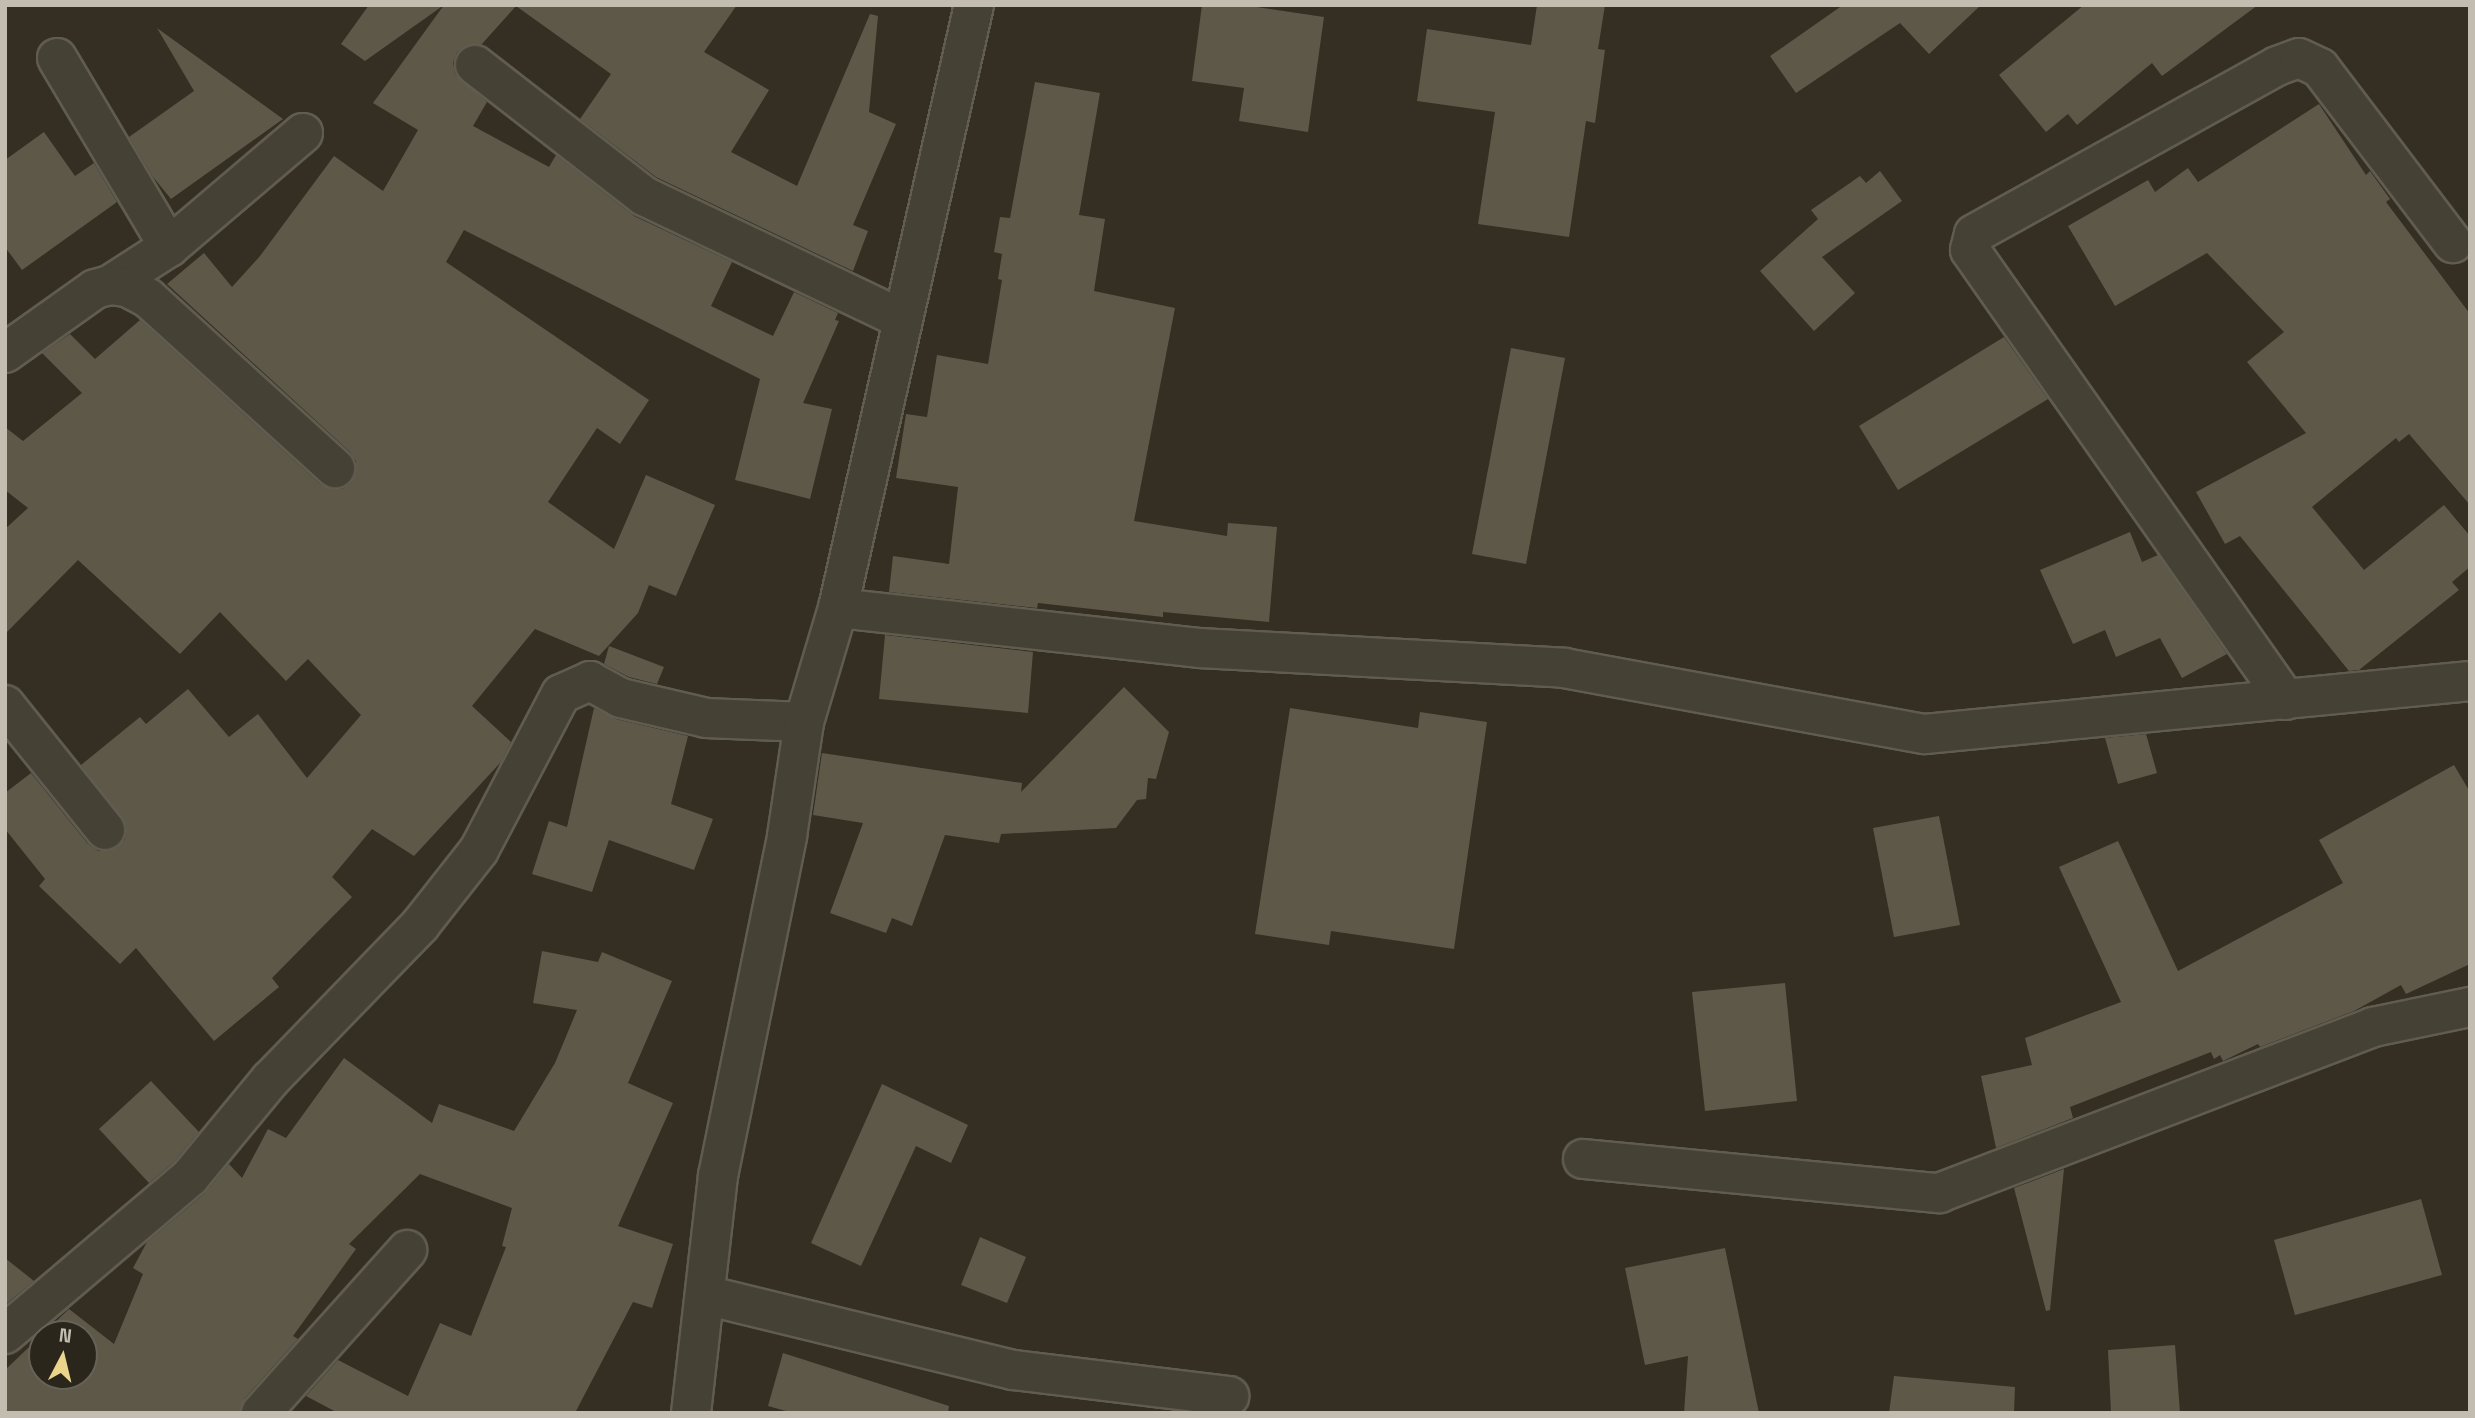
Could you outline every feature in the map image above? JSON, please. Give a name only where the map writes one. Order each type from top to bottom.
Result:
[{"type":"street","points":[[691,1413],[718,1176],[787,836],[804,722],[838,608],[901,319],[974,5]]},
{"type":"street","points":[[57,58],[169,247]]},
{"type":"street","points":[[2286,700],[1969,250],[1974,234],[2277,65],[2299,58],[2320,68],[2453,243]]},
{"type":"street","points":[[475,65],[644,195],[901,319]]},
{"type":"street","points":[[5,354],[95,289],[110,285],[169,247],[303,133]]},
{"type":"street","points":[[110,285],[127,287],[148,298],[335,468]]},
{"type":"street","points":[[838,608],[1200,648],[1564,668],[1925,734],[2470,681]]},
{"type":"street","points":[[5,1334],[190,1177],[270,1080],[420,925],[479,850],[561,694],[590,681],[621,698],[706,718],[804,722]]},
{"type":"street","points":[[5,705],[105,830]]},
{"type":"street","points":[[1583,1159],[1939,1193],[2373,1027],[2470,1007]]},
{"type":"street","points":[[261,1413],[407,1250]]},
{"type":"street","points":[[705,1294],[1013,1370],[1229,1396]]},
{"type":"building","points":[[369,5],[444,5],[365,61],[341,44]]},
{"type":"building","points":[[444,5],[737,5],[704,52],[769,90],[731,152],[797,186],[870,14],[878,16],[869,112],[896,124],[853,225],[868,231],[853,271],[656,177],[580,119],[611,74],[516,6],[481,45],[467,45],[457,52],[453,63],[455,74],[487,102],[473,126],[549,167],[556,155],[634,216],[732,262],[711,306],[773,336],[794,292],[838,313],[835,320],[839,321],[803,403],[832,409],[810,499],[735,480],[760,379],[464,230],[446,262],[649,400],[620,444],[597,428],[548,502],[614,549],[646,475],[715,505],[676,596],[649,585],[638,613],[599,656],[535,629],[472,706],[511,742],[501,762],[414,856],[372,829],[332,877],[352,897],[272,978],[279,987],[214,1041],[136,948],[120,964],[39,886],[45,879],[5,829],[5,793],[31,773],[88,844],[98,851],[109,851],[118,847],[125,839],[126,826],[81,765],[140,717],[146,724],[188,689],[229,737],[258,714],[307,778],[361,715],[308,659],[286,681],[220,612],[180,654],[78,560],[5,634],[5,529],[28,508],[5,490],[5,427],[23,441],[82,393],[42,353],[70,334],[95,359],[140,320],[320,484],[331,489],[342,489],[351,483],[356,472],[356,461],[350,452],[167,284],[204,253],[232,287],[260,256],[334,156],[383,191],[418,130],[373,103]]},
{"type":"building","points":[[1202,5],[1243,5],[1324,17],[1308,132],[1239,121],[1244,88],[1192,81]]},
{"type":"building","points":[[1537,5],[1605,5],[1598,49],[1605,50],[1595,123],[1586,121],[1569,237],[1478,224],[1495,112],[1417,101],[1427,29],[1531,45]]},
{"type":"building","points":[[1843,5],[1981,5],[1929,54],[1900,23],[1796,93],[1770,56]]},
{"type":"building","points":[[2084,5],[2258,5],[2162,76],[2152,63],[2077,125],[2068,114],[2046,132],[1999,75]]},
{"type":"building","points":[[157,28],[283,119],[171,199],[153,177],[129,137],[194,91]]},
{"type":"building","points":[[1035,82],[1100,93],[1079,215],[1105,219],[1094,291],[1175,308],[1134,521],[1227,536],[1228,523],[1277,527],[1269,622],[1163,612],[1163,617],[1038,603],[1037,608],[889,592],[893,556],[949,564],[958,487],[896,478],[906,414],[927,417],[937,355],[988,364],[1002,280],[998,279],[1002,254],[994,252],[1000,217],[1010,218]]},
{"type":"building","points":[[2319,104],[2366,175],[2370,171],[2390,199],[2386,202],[2470,314],[2470,505],[2409,434],[2399,442],[2396,438],[2312,507],[2364,570],[2444,505],[2470,536],[2470,567],[2452,582],[2459,590],[2359,670],[2349,671],[2240,536],[2225,544],[2196,492],[2306,433],[2247,362],[2284,332],[2207,253],[2115,306],[2068,226],[2148,180],[2155,192],[2188,168],[2198,182]]},
{"type":"building","points":[[44,132],[75,176],[94,163],[117,202],[22,270],[5,247],[5,160]]},
{"type":"building","points":[[1880,171],[1902,201],[1822,257],[1855,293],[1814,331],[1760,271],[1818,219],[1811,210],[1860,176],[1866,183]]},
{"type":"building","points":[[2004,337],[2048,399],[1898,490],[1859,426]]},
{"type":"building","points":[[1511,348],[1565,358],[1526,564],[1472,554]]},
{"type":"building","points":[[2130,532],[2142,562],[2158,555],[2227,654],[2182,678],[2160,638],[2116,657],[2105,630],[2073,644],[2040,570]]},
{"type":"building","points":[[885,635],[1033,652],[1028,713],[879,699]]},
{"type":"building","points":[[609,646],[664,667],[657,684],[629,677],[604,664]]},
{"type":"building","points":[[1124,687],[1169,732],[1156,779],[1148,778],[1146,799],[1137,800],[1116,828],[1001,834],[999,843],[945,835],[912,926],[892,918],[886,933],[830,913],[863,823],[813,815],[822,753],[1022,783],[1021,792]]},
{"type":"building","points":[[594,708],[616,719],[688,736],[671,804],[713,819],[694,870],[609,840],[592,892],[532,874],[549,821],[567,827]]},
{"type":"building","points":[[1290,708],[1418,728],[1420,712],[1487,722],[1454,949],[1331,931],[1329,945],[1255,934]]},
{"type":"building","points":[[2146,734],[2157,773],[2118,784],[2105,738]]},
{"type":"building","points":[[2454,765],[2470,792],[2470,964],[2406,994],[2401,985],[2354,1011],[2260,1047],[2258,1044],[2223,1061],[2220,1055],[2214,1059],[2211,1052],[2070,1107],[2073,1118],[1996,1148],[1981,1076],[2032,1065],[2025,1038],[2121,1002],[2059,867],[2118,841],[2178,971],[2343,883],[2319,840]]},
{"type":"building","points":[[1939,816],[1960,925],[1894,937],[1873,828]]},
{"type":"building","points":[[542,951],[598,962],[602,952],[672,981],[628,1083],[673,1103],[618,1226],[673,1244],[652,1308],[633,1302],[575,1413],[338,1413],[306,1396],[338,1360],[408,1396],[440,1323],[471,1336],[506,1247],[502,1246],[512,1208],[420,1174],[349,1244],[356,1249],[293,1336],[298,1339],[245,1398],[240,1413],[5,1413],[5,1370],[28,1348],[28,1390],[98,1390],[98,1332],[114,1344],[143,1274],[133,1268],[147,1242],[204,1194],[229,1164],[242,1178],[268,1129],[286,1138],[344,1058],[432,1123],[439,1104],[514,1131],[555,1063],[577,1010],[533,1003]]},
{"type":"building","points":[[1785,983],[1797,1101],[1705,1111],[1692,992]]},
{"type":"building","points":[[151,1081],[199,1132],[174,1162],[149,1183],[99,1129]]},
{"type":"building","points":[[882,1084],[968,1125],[951,1163],[916,1146],[861,1266],[811,1243]]},
{"type":"building","points":[[2064,1169],[2050,1310],[2046,1311],[2014,1188]]},
{"type":"building","points":[[2421,1199],[2442,1275],[2295,1315],[2274,1240]]},
{"type":"building","points":[[980,1237],[1026,1257],[1007,1303],[961,1285]]},
{"type":"building","points":[[1725,1248],[1759,1413],[1684,1413],[1688,1356],[1645,1365],[1625,1268]]},
{"type":"building","points":[[5,1258],[34,1281],[6,1304],[5,1304]]},
{"type":"building","points":[[69,1309],[83,1320],[58,1320]]},
{"type":"building","points":[[2175,1345],[2180,1413],[2111,1412],[2108,1350]]},
{"type":"building","points":[[783,1353],[949,1406],[948,1413],[793,1413],[768,1406]]},
{"type":"building","points":[[1894,1376],[2015,1387],[2014,1413],[1889,1413]]}]
